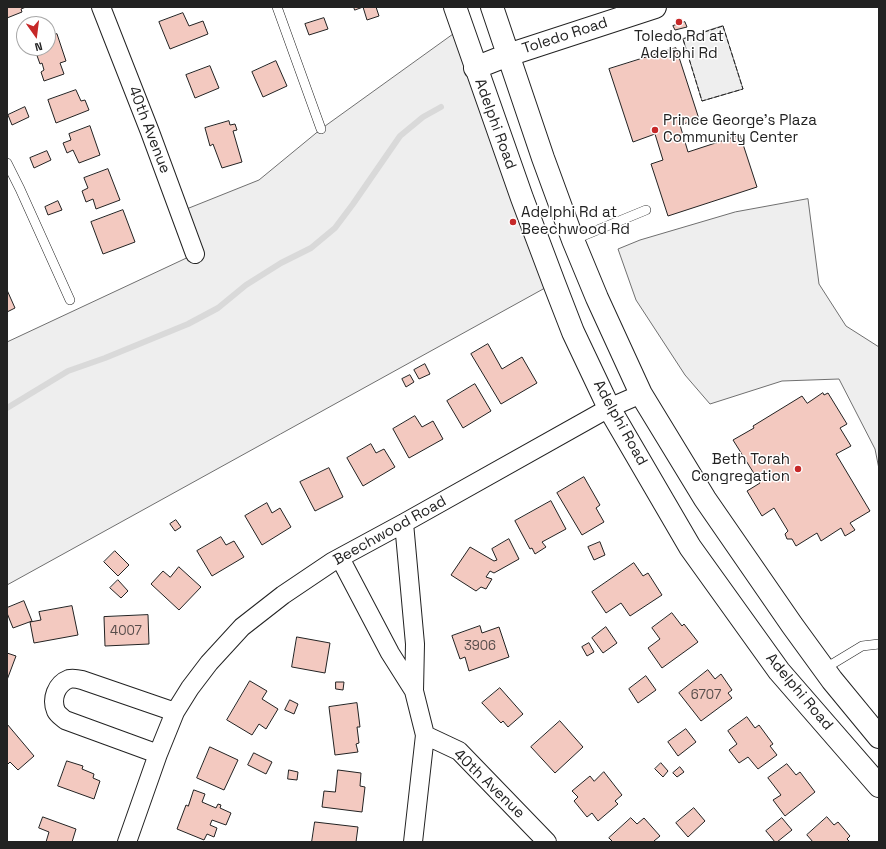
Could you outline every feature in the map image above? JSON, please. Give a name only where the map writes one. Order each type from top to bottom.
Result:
[{"type":"main road","name":"Adelphi Road","points":[[455,7],[522,198],[573,332],[609,408],[694,554],[779,671],[879,786]]},
{"type":"main road","points":[[492,7],[573,240],[597,298],[641,394],[705,499],[824,669],[879,737]]},
{"type":"main road","name":"Toledo Road","points":[[476,68],[508,55],[655,7]]},
{"type":"street","name":"40th Avenue","points":[[101,7],[150,132],[195,254]]},
{"type":"street","name":"Beechwood Road","points":[[127,842],[174,712],[209,663],[242,627],[283,595],[340,558],[404,524],[609,408],[641,394]]},
{"type":"street","points":[[404,524],[415,644],[414,691],[425,735],[413,842]]},
{"type":"street","points":[[340,558],[390,653],[414,691]]},
{"type":"street","points":[[158,754],[65,720],[56,713],[54,702],[56,691],[61,684],[70,679],[82,680],[174,712]]},
{"type":"street","name":"40th Avenue","points":[[425,735],[459,751],[547,842]]},
{"type":"lane","points":[[277,7],[321,129]]},
{"type":"lane","points":[[7,163],[70,300]]},
{"type":"lane","points":[[573,240],[646,210]]},
{"type":"lane","points":[[824,669],[862,646],[879,644]]},
{"type":"shaded area","points":[[723,26],[743,89],[702,101],[683,39]]},
{"type":"shaded area","points":[[462,28],[554,283],[7,585],[7,342],[195,254],[179,212],[259,180],[321,129]]},
{"type":"shaded area","points":[[808,199],[819,284],[846,326],[879,347],[879,469],[875,449],[839,379],[782,381],[710,404],[685,375],[636,300],[618,249],[640,240],[735,212]]},
{"type":"building","points":[[7,7],[26,7],[21,9],[22,12],[7,18]]},
{"type":"building","points":[[354,7],[363,7],[355,10]]},
{"type":"building","points":[[363,7],[376,7],[379,16],[367,20]]},
{"type":"building","points":[[183,13],[189,26],[203,21],[208,34],[170,49],[159,22]]},
{"type":"building","points":[[324,18],[328,29],[309,35],[305,24]]},
{"type":"building","points":[[685,22],[687,27],[675,30],[673,26]]},
{"type":"building","points":[[56,34],[66,61],[60,63],[64,74],[44,81],[41,72],[44,70],[42,63],[40,64],[37,56],[56,56]]},
{"type":"building","name":"Prince George's Plaza Community Center","points":[[676,48],[699,119],[680,125],[688,152],[740,135],[757,187],[668,216],[651,164],[663,160],[655,134],[633,142],[609,69]]},
{"type":"building","points":[[276,61],[287,86],[263,97],[252,72]]},
{"type":"building","points":[[210,66],[219,88],[195,98],[186,75]]},
{"type":"building","points":[[76,90],[81,101],[85,100],[89,110],[56,123],[48,100]]},
{"type":"building","points":[[25,107],[29,117],[12,125],[8,115]]},
{"type":"building","points":[[229,121],[230,125],[235,124],[237,130],[233,131],[242,162],[222,168],[213,144],[210,146],[205,128]]},
{"type":"building","points":[[90,126],[100,155],[79,163],[73,150],[67,153],[63,143],[71,140],[69,134]]},
{"type":"building","points":[[47,151],[51,160],[34,168],[30,158]]},
{"type":"building","points":[[108,169],[120,200],[96,209],[93,199],[86,202],[82,191],[88,188],[84,178]]},
{"type":"building","points":[[58,201],[62,210],[48,215],[45,207]]},
{"type":"building","points":[[123,210],[135,242],[103,254],[91,222]]},
{"type":"building","points":[[7,290],[15,308],[7,312]]},
{"type":"building","points":[[488,344],[502,369],[522,357],[537,383],[501,404],[471,354]]},
{"type":"building","points":[[425,364],[430,374],[419,379],[414,370]]},
{"type":"building","points":[[410,375],[414,382],[406,387],[402,379]]},
{"type":"building","points":[[475,384],[491,411],[463,428],[447,401]]},
{"type":"building","name":"Beth Torah Congregation","points":[[823,393],[824,395],[828,393],[847,424],[840,428],[851,446],[836,454],[870,511],[850,523],[855,530],[845,536],[841,528],[821,541],[817,533],[796,546],[792,539],[787,539],[785,534],[788,531],[774,508],[762,516],[747,491],[760,483],[733,440],[802,396],[807,403]]},
{"type":"building","points":[[415,416],[422,427],[433,421],[443,439],[409,458],[393,429]]},
{"type":"building","points":[[371,444],[376,453],[384,449],[395,467],[363,486],[347,458]]},
{"type":"building","points":[[329,468],[343,497],[315,511],[300,482]]},
{"type":"building","points":[[584,477],[600,505],[596,508],[604,522],[582,535],[557,493]]},
{"type":"building","points":[[551,501],[566,529],[542,542],[546,547],[535,554],[532,548],[530,549],[515,521]]},
{"type":"building","points":[[267,503],[272,513],[280,508],[291,527],[262,545],[245,516]]},
{"type":"building","points":[[176,520],[181,527],[175,531],[170,524]]},
{"type":"building","points":[[221,537],[226,545],[234,541],[244,557],[212,576],[197,551]]},
{"type":"building","points":[[509,539],[519,559],[494,573],[490,571],[486,577],[492,579],[486,589],[481,587],[476,591],[451,575],[470,547],[494,561],[497,560],[492,549]]},
{"type":"building","points":[[600,542],[605,555],[594,560],[588,547]]},
{"type":"building","points":[[115,551],[129,565],[118,576],[104,562]]},
{"type":"building","points":[[634,563],[643,576],[648,573],[662,595],[630,616],[621,603],[606,613],[592,592]]},
{"type":"building","points":[[179,567],[201,587],[179,610],[151,584],[163,571],[170,577]]},
{"type":"building","points":[[118,580],[128,591],[121,598],[110,588]]},
{"type":"building","points":[[24,601],[32,621],[13,628],[7,613],[7,608]]},
{"type":"building","points":[[72,606],[78,635],[34,643],[30,622],[41,620],[39,612]]},
{"type":"building","points":[[672,613],[682,626],[684,624],[698,642],[662,668],[648,648],[660,639],[652,628]]},
{"type":"building","points":[[148,615],[149,644],[105,646],[104,617]]},
{"type":"building","points":[[480,626],[482,633],[499,627],[509,657],[469,671],[465,657],[460,659],[452,636]]},
{"type":"building","points":[[606,627],[617,643],[603,653],[592,638]]},
{"type":"building","points":[[297,637],[330,643],[325,673],[292,667]]},
{"type":"building","points":[[589,643],[594,652],[587,656],[582,647]]},
{"type":"building","points":[[7,653],[16,656],[7,680]]},
{"type":"building","points":[[708,670],[715,679],[721,674],[732,690],[728,693],[732,698],[701,721],[679,693]]},
{"type":"building","points":[[646,676],[656,690],[638,703],[629,689]]},
{"type":"building","points":[[250,681],[267,691],[262,699],[278,709],[266,729],[259,724],[252,735],[227,720]]},
{"type":"building","points":[[336,682],[344,682],[343,690],[336,689]]},
{"type":"building","points":[[500,688],[523,714],[508,727],[503,721],[501,723],[482,703]]},
{"type":"building","points":[[290,700],[298,704],[294,714],[285,710]]},
{"type":"building","points":[[357,703],[360,727],[357,727],[359,743],[356,744],[358,752],[335,755],[329,707]]},
{"type":"building","points":[[747,717],[755,728],[759,725],[773,744],[770,746],[777,755],[758,769],[748,757],[739,763],[729,750],[737,744],[728,731]]},
{"type":"building","points":[[560,721],[583,747],[555,773],[531,747]]},
{"type":"building","points":[[7,724],[34,756],[18,770],[10,762],[7,765]]},
{"type":"building","points":[[686,729],[696,742],[678,756],[668,742]]},
{"type":"building","points":[[210,747],[238,760],[224,790],[197,778]]},
{"type":"building","points":[[254,753],[272,762],[266,774],[248,765]]},
{"type":"building","points":[[67,761],[83,766],[82,769],[94,774],[93,778],[100,781],[94,799],[58,786]]},
{"type":"building","points":[[661,763],[668,771],[663,777],[655,769]]},
{"type":"building","points":[[787,764],[796,775],[800,772],[815,792],[785,816],[773,800],[781,795],[768,778]]},
{"type":"building","points":[[680,767],[684,772],[677,777],[673,773]]},
{"type":"building","points":[[289,770],[298,772],[297,780],[288,779]]},
{"type":"building","points":[[338,770],[361,773],[360,786],[365,787],[362,812],[322,807],[324,791],[335,792]]},
{"type":"building","points":[[604,772],[622,795],[615,801],[618,804],[598,821],[592,813],[587,817],[574,801],[578,797],[572,791],[590,776],[594,781]]},
{"type":"building","points":[[194,790],[205,794],[202,802],[216,808],[218,804],[221,805],[220,808],[231,813],[226,825],[212,820],[210,825],[217,828],[214,837],[207,834],[204,840],[177,829],[186,805],[188,806]]},
{"type":"building","points":[[694,808],[705,821],[688,837],[676,823]]},
{"type":"building","points":[[43,817],[76,829],[72,842],[46,842],[49,832],[39,828]]},
{"type":"building","points":[[827,817],[834,825],[838,822],[850,836],[847,839],[850,842],[813,842],[807,835]]},
{"type":"building","points":[[631,818],[637,824],[644,818],[660,836],[654,842],[613,842],[609,838]]},
{"type":"building","points":[[782,818],[792,830],[775,842],[766,831]]},
{"type":"building","points":[[315,822],[358,827],[356,842],[312,842]]},
{"type":"waterway","points":[[7,408],[68,371],[105,358],[188,324],[218,308],[246,285],[281,263],[311,248],[335,228],[400,136],[423,117],[441,107]]},
{"type":"fence","points":[[723,26],[743,89],[702,101],[683,39],[723,26]]},
{"type":"place","name":"Toledo Rd at Adelphi Rd","points":[[679,22]]},
{"type":"place","name":"Prince George's Plaza Community Center","points":[[655,130]]},
{"type":"place","name":"Adelphi Rd at Beechwood Rd","points":[[513,222]]},
{"type":"place","name":"Beth Torah Congregation","points":[[798,469]]}]
